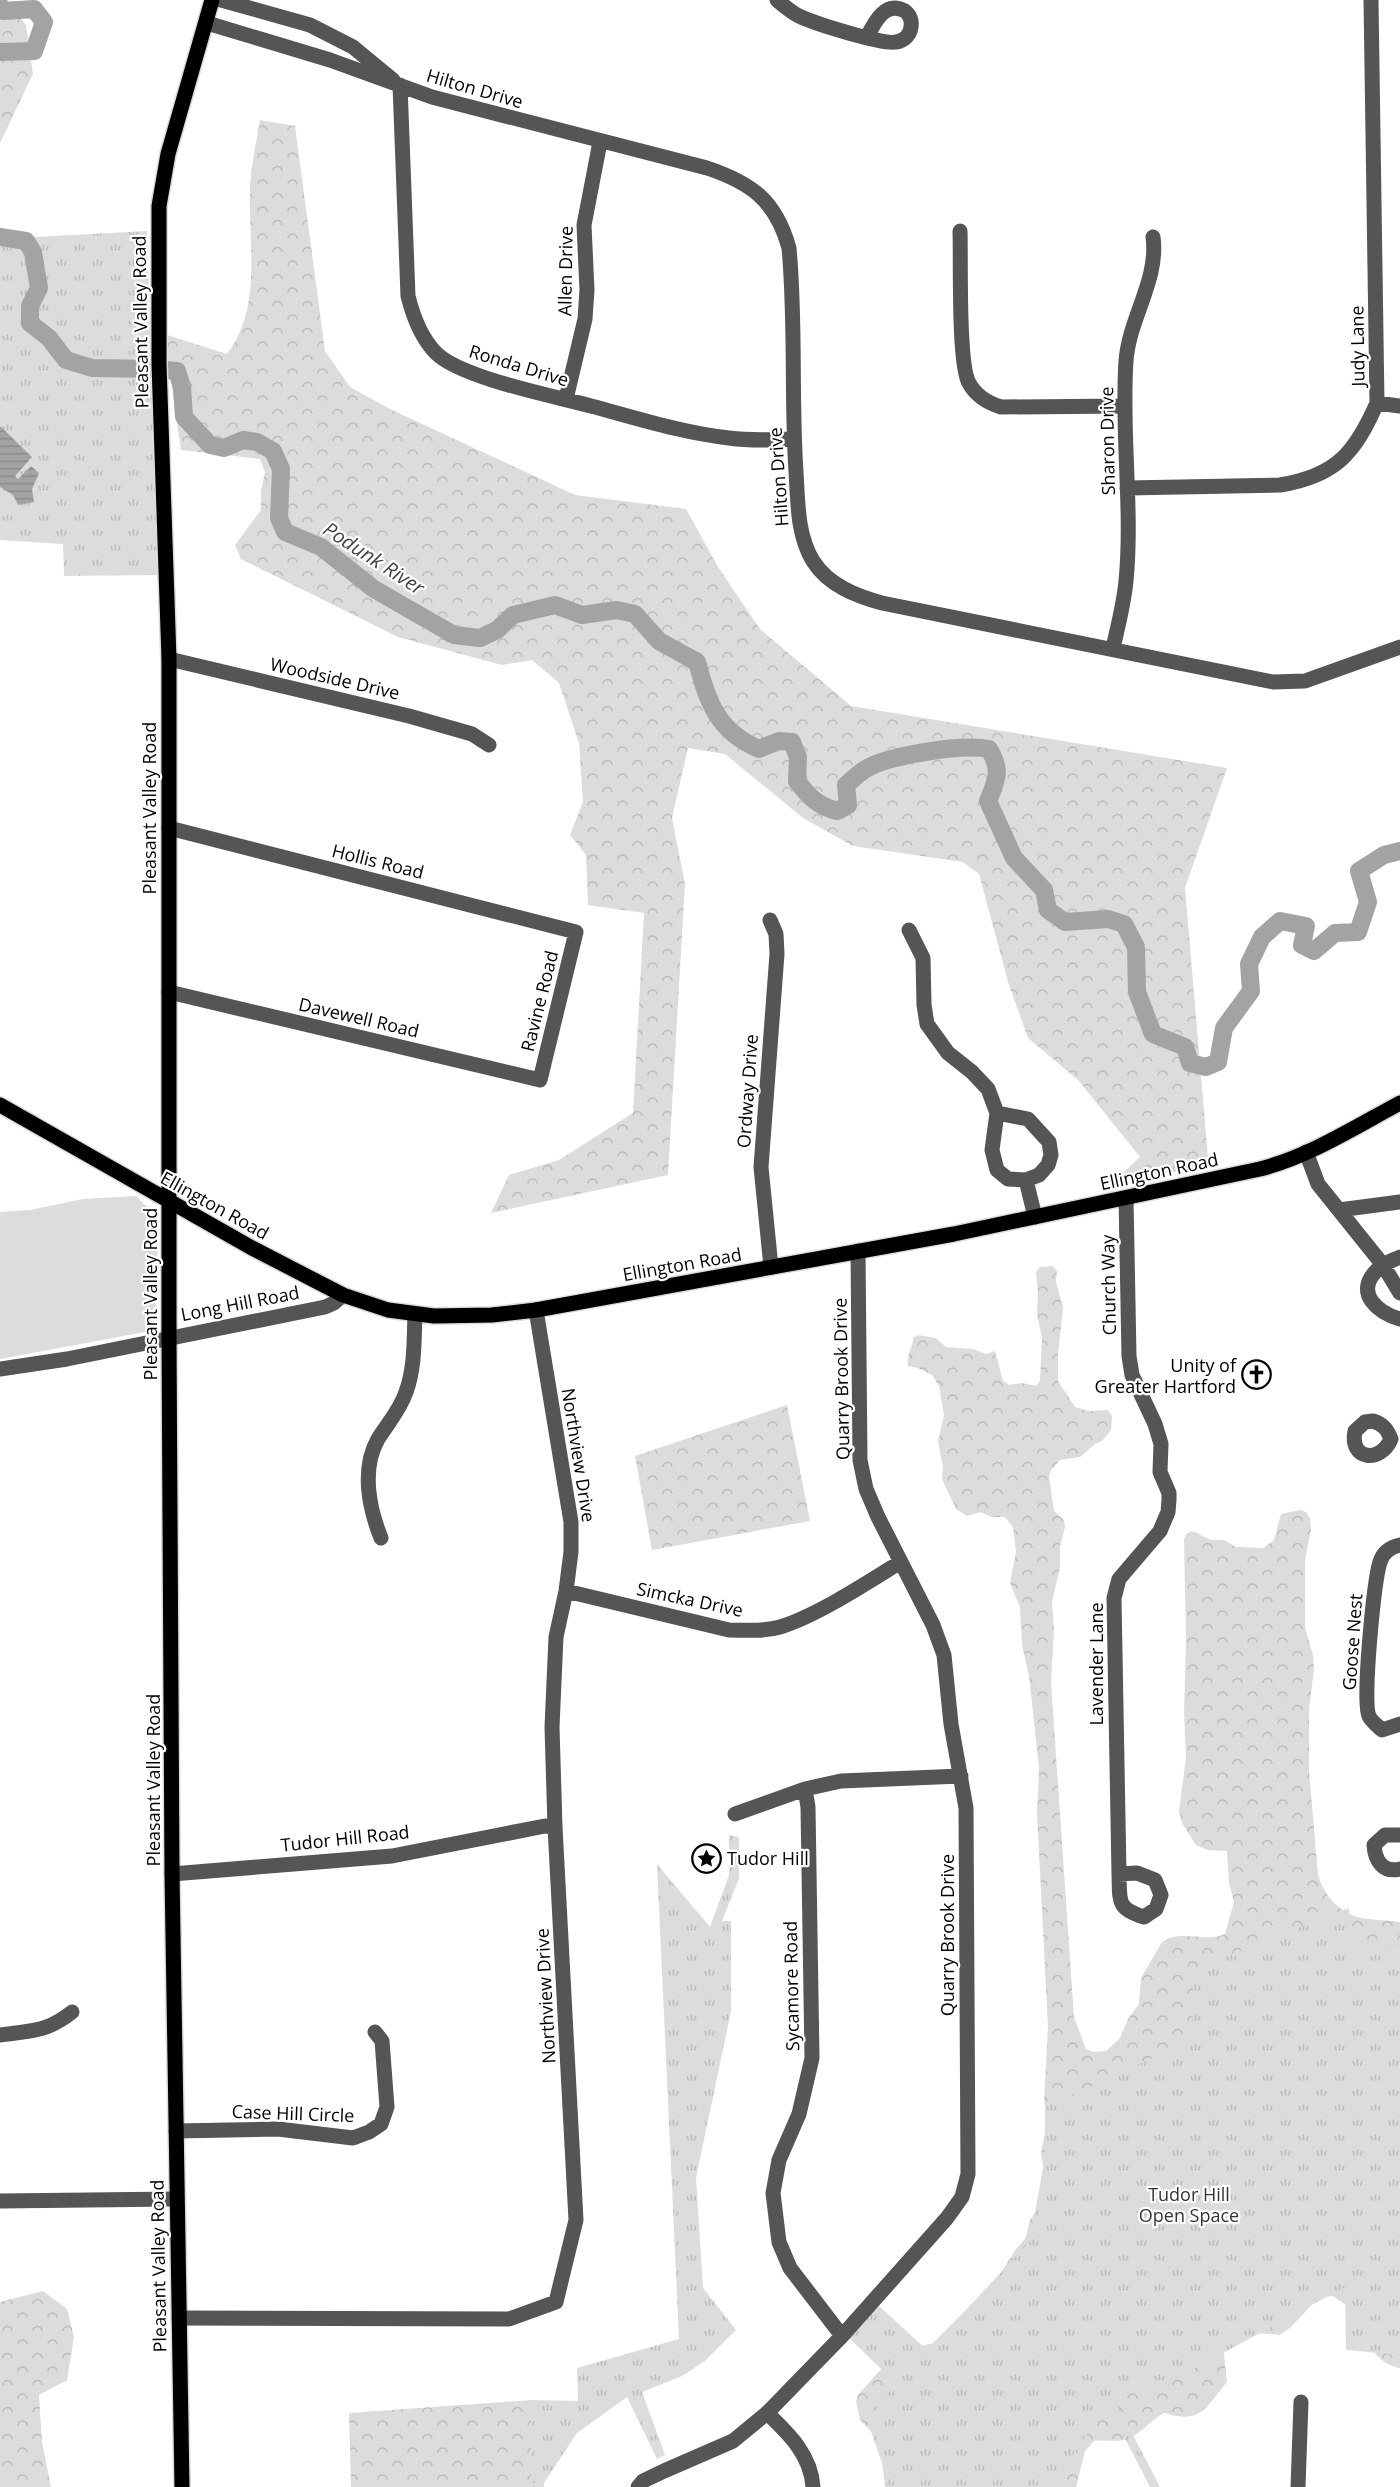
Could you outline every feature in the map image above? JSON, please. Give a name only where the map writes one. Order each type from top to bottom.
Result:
[{"type":"main road","name":"Pleasant Valley Road","points":[[182,2487],[172,1874],[168,992],[169,659],[159,371],[159,206],[168,154],[212,0]]},
{"type":"main road","name":"Ellington Road","points":[[0,1105],[169,1202],[294,1271],[343,1295],[388,1310],[415,1314],[492,1315],[536,1310],[858,1251],[1035,1217],[1260,1169],[1284,1163],[1400,1103]]},
{"type":"street","name":"Hilton Drive","points":[[221,0],[310,25],[353,46],[400,85]]},
{"type":"street","points":[[777,0],[810,21],[867,37]]},
{"type":"street","name":"Judy Lane","points":[[1127,488],[1280,484],[1313,477],[1347,456],[1358,442],[1377,403],[1371,0]]},
{"type":"street","name":"Hilton Drive","points":[[207,23],[330,60],[442,100],[730,176],[759,194],[780,222],[789,248],[794,439],[798,507],[804,539],[814,563],[834,582],[862,597],[882,603],[1273,682],[1289,683],[1323,675],[1400,646]]},
{"type":"street","name":"Ronda Drive","points":[[400,85],[408,296],[413,315],[436,353],[455,366],[484,377],[710,435],[760,440],[794,439]]},
{"type":"street","name":"Allen Drive","points":[[566,399],[585,319],[587,290],[584,225],[600,142]]},
{"type":"street","points":[[960,231],[965,373],[968,383],[982,398],[1001,407],[1125,406]]},
{"type":"street","name":"Sharon Drive","points":[[1113,648],[1126,581],[1126,359],[1154,266],[1153,237]]},
{"type":"street","points":[[1377,403],[1400,406]]},
{"type":"street","name":"Woodside Drive","points":[[169,659],[409,716],[472,734],[489,745]]},
{"type":"street","name":"Hollis Road","points":[[169,828],[576,932]]},
{"type":"street","name":"Ordway Drive","points":[[770,920],[776,934],[777,954],[761,1167],[771,1267]]},
{"type":"street","points":[[909,930],[923,958],[924,1005],[927,1024],[948,1053],[972,1071],[988,1089],[996,1113],[992,1150],[997,1170],[1008,1179],[1026,1180],[1039,1175],[1048,1166],[1051,1155],[1049,1142],[1028,1119],[996,1113]]},
{"type":"street","name":"Ravine Road","points":[[540,1080],[576,932]]},
{"type":"street","name":"Davewell Road","points":[[168,992],[540,1080]]},
{"type":"street","points":[[1306,1152],[1318,1184],[1383,1265],[1400,1293]]},
{"type":"street","points":[[1026,1180],[1035,1217]]},
{"type":"street","name":"Church Way","points":[[1126,1198],[1129,1356],[1132,1375],[1155,1424],[1161,1444],[1160,1472]]},
{"type":"street","points":[[1339,1210],[1400,1202]]},
{"type":"street","name":"Quarry Brook Drive","points":[[638,2487],[643,2481],[733,2441],[767,2413],[842,2336],[947,2218],[962,2196],[968,2174],[966,1808],[951,1724],[944,1655],[933,1624],[899,1563],[866,1489],[860,1460],[858,1251]]},
{"type":"street","points":[[1400,1257],[1383,1265],[1373,1274],[1369,1286],[1369,1298],[1378,1309],[1400,1318]]},
{"type":"street","name":"Long Hill Road","points":[[0,1369],[68,1359],[325,1307],[343,1295]]},
{"type":"street","name":"Northview Drive","points":[[178,2318],[509,2319],[556,2302],[576,2220],[555,1827],[553,1683],[556,1637],[566,1591],[571,1552],[571,1522],[536,1310]]},
{"type":"street","points":[[381,1538],[370,1503],[371,1460],[379,1439],[399,1409],[408,1386],[415,1314]]},
{"type":"street","name":"Lavender Lane","points":[[1119,1875],[1114,1598],[1119,1579],[1160,1531],[1168,1512],[1169,1492],[1160,1472]]},
{"type":"street","name":"Goose Nest","points":[[1400,1545],[1390,1547],[1380,1560],[1372,1607],[1367,1696],[1369,1716],[1382,1730],[1400,1724]]},
{"type":"street","name":"Simcka Drive","points":[[566,1591],[729,1630],[756,1631],[779,1627],[809,1615],[899,1563]]},
{"type":"street","points":[[735,1814],[805,1790],[842,1781],[962,1776]]},
{"type":"street","name":"Sycamore Road","points":[[805,1790],[808,1807],[812,2058],[799,2114],[779,2160],[773,2193],[779,2242],[790,2268],[842,2336]]},
{"type":"street","name":"Tudor Hill Road","points":[[172,1874],[392,1856],[545,1826],[555,1827]]},
{"type":"street","points":[[1400,1835],[1385,1835],[1374,1845],[1380,1866],[1392,1871],[1400,1869]]},
{"type":"street","points":[[0,2035],[43,2029],[57,2024],[72,2012]]},
{"type":"street","name":"Case Hill Circle","points":[[176,2131],[278,2129],[353,2138],[369,2132],[381,2124],[387,2107],[382,2042],[375,2032]]},
{"type":"street","points":[[0,2201],[176,2199]]},
{"type":"street","points":[[1298,2487],[1301,2402]]},
{"type":"street","points":[[767,2413],[797,2442],[813,2477],[813,2487]]},
{"type":"green space","points":[[0,0],[8,0],[26,25],[33,74],[0,143]]},
{"type":"green space","points":[[260,120],[295,126],[325,351],[350,387],[390,409],[575,495],[686,509],[718,567],[760,629],[851,706],[1227,768],[1185,888],[1209,1170],[1120,1176],[1140,1157],[1079,1081],[1028,1038],[1009,985],[979,874],[963,862],[853,846],[803,818],[725,754],[688,748],[672,818],[685,884],[668,1175],[491,1213],[509,1175],[559,1160],[633,1113],[644,913],[588,905],[586,855],[570,835],[583,802],[579,743],[559,683],[532,660],[502,665],[398,637],[241,559],[235,545],[261,510],[261,491],[265,472],[260,459],[181,450],[164,334],[227,354],[239,334],[250,291],[251,175]]},
{"type":"green space","points":[[0,229],[36,237],[147,231],[158,575],[64,576],[63,544],[0,540]]},
{"type":"green space","points":[[136,1196],[150,1210],[158,1235],[155,1325],[150,1331],[0,1359],[0,1212],[30,1210],[83,1199]]},
{"type":"green space","points":[[1053,1266],[1057,1271],[1056,1282],[1063,1308],[1058,1354],[1058,1381],[1075,1407],[1089,1411],[1108,1410],[1112,1416],[1111,1430],[1102,1441],[1080,1457],[1060,1460],[1051,1470],[1049,1477],[1054,1511],[1064,1520],[1065,1527],[1060,1546],[1060,1567],[1052,1602],[1054,1630],[1051,1682],[1074,2017],[1086,2049],[1093,2052],[1106,2051],[1120,2038],[1128,2019],[1139,2004],[1141,1978],[1162,1942],[1169,1938],[1210,1937],[1225,1934],[1234,1902],[1229,1883],[1227,1851],[1208,1850],[1196,1845],[1182,1823],[1179,1811],[1186,1758],[1184,1539],[1192,1531],[1211,1540],[1224,1540],[1236,1547],[1263,1548],[1274,1540],[1281,1514],[1300,1510],[1306,1512],[1310,1518],[1311,1530],[1305,1560],[1305,1628],[1313,1655],[1314,1669],[1309,1710],[1309,1771],[1318,1875],[1330,1899],[1346,1912],[1362,1918],[1400,1922],[1400,2368],[1390,2365],[1376,2354],[1355,2314],[1350,2309],[1333,2296],[1319,2297],[1291,2327],[1280,2335],[1253,2334],[1228,2341],[1224,2353],[1227,2382],[1201,2412],[1187,2417],[1164,2413],[1137,2434],[1125,2440],[1094,2441],[1085,2451],[1076,2487],[885,2487],[881,2452],[874,2434],[860,2420],[856,2401],[858,2395],[881,2369],[922,2346],[933,2343],[997,2279],[1025,2239],[1030,2220],[1048,2192],[1041,2154],[1047,2120],[1044,2100],[1048,2027],[1037,1814],[1039,1768],[1029,1676],[1022,1645],[1020,1607],[1010,1583],[1016,1552],[1013,1527],[1005,1517],[992,1517],[980,1512],[967,1516],[956,1509],[942,1479],[943,1467],[938,1441],[944,1415],[939,1386],[932,1375],[908,1366],[908,1358],[913,1338],[918,1335],[936,1338],[946,1347],[973,1349],[986,1354],[995,1351],[1003,1381],[1009,1385],[1022,1383],[1036,1386],[1040,1381],[1042,1338],[1037,1314],[1036,1272],[1040,1267]]},
{"type":"green space","points":[[787,1405],[810,1521],[652,1550],[635,1456]]},
{"type":"green space","points":[[729,1835],[739,1837],[739,1878],[722,1921],[731,1921],[731,2011],[696,2178],[703,2288],[736,2330],[705,2361],[682,2376],[642,2392],[665,2455],[657,2459],[627,2397],[577,2433],[544,2483],[531,2483],[531,2400],[578,2401],[577,2368],[679,2339],[657,1864],[710,1927],[729,1875]]},
{"type":"green space","name":"Tudor Hill Open Space","points":[[1349,1908],[1348,1946],[1400,1945],[1400,2355],[1346,2350],[1345,2287],[1182,2375],[1126,2393],[1117,2404],[1160,2487],[1150,2487],[1110,2409],[1094,2425],[1049,2487],[886,2487],[886,2474],[866,2417],[897,2384],[849,2338],[879,2306],[928,2351],[1030,2241],[1045,2156],[1045,2107],[1193,2040],[1191,1970]]},
{"type":"green space","points":[[43,2291],[67,2309],[74,2337],[67,2380],[39,2395],[42,2442],[51,2487],[0,2487],[0,2302]]},
{"type":"green space","points":[[531,2400],[531,2483],[544,2483],[544,2487],[351,2487],[349,2413]]},
{"type":"shaded area","points":[[0,426],[32,457],[15,476],[18,479],[31,466],[39,473],[32,489],[34,502],[18,505],[13,495],[0,487]]},
{"type":"waterway","name":"Podunk River","points":[[0,6],[3,11],[34,9],[44,22],[34,51],[0,52]]},
{"type":"waterway","name":"Podunk River","points":[[0,237],[26,241],[33,252],[39,288],[30,306],[30,323],[49,338],[66,360],[92,368],[177,371],[182,387],[184,417],[210,445],[224,448],[243,440],[257,442],[273,451],[281,469],[279,518],[285,532],[321,547],[374,589],[454,635],[480,638],[497,630],[513,615],[555,605],[582,615],[617,610],[635,614],[659,641],[697,662],[705,690],[716,714],[733,733],[759,749],[779,741],[792,742],[798,757],[797,781],[814,800],[837,811],[848,805],[846,785],[864,770],[875,765],[907,755],[943,749],[989,749],[996,763],[997,775],[988,801],[1014,858],[1044,890],[1048,910],[1065,922],[1108,919],[1124,924],[1136,947],[1137,992],[1153,1034],[1185,1047],[1190,1063],[1206,1067],[1218,1062],[1224,1028],[1251,991],[1249,964],[1262,937],[1280,921],[1306,926],[1302,945],[1314,951],[1335,933],[1358,932],[1368,902],[1359,871],[1384,855],[1400,851]]},
{"type":"place","name":"Unity of Greater Hartford","points":[[1257,1375]]},
{"type":"place","name":"Tudor Hill","points":[[706,1858]]}]
